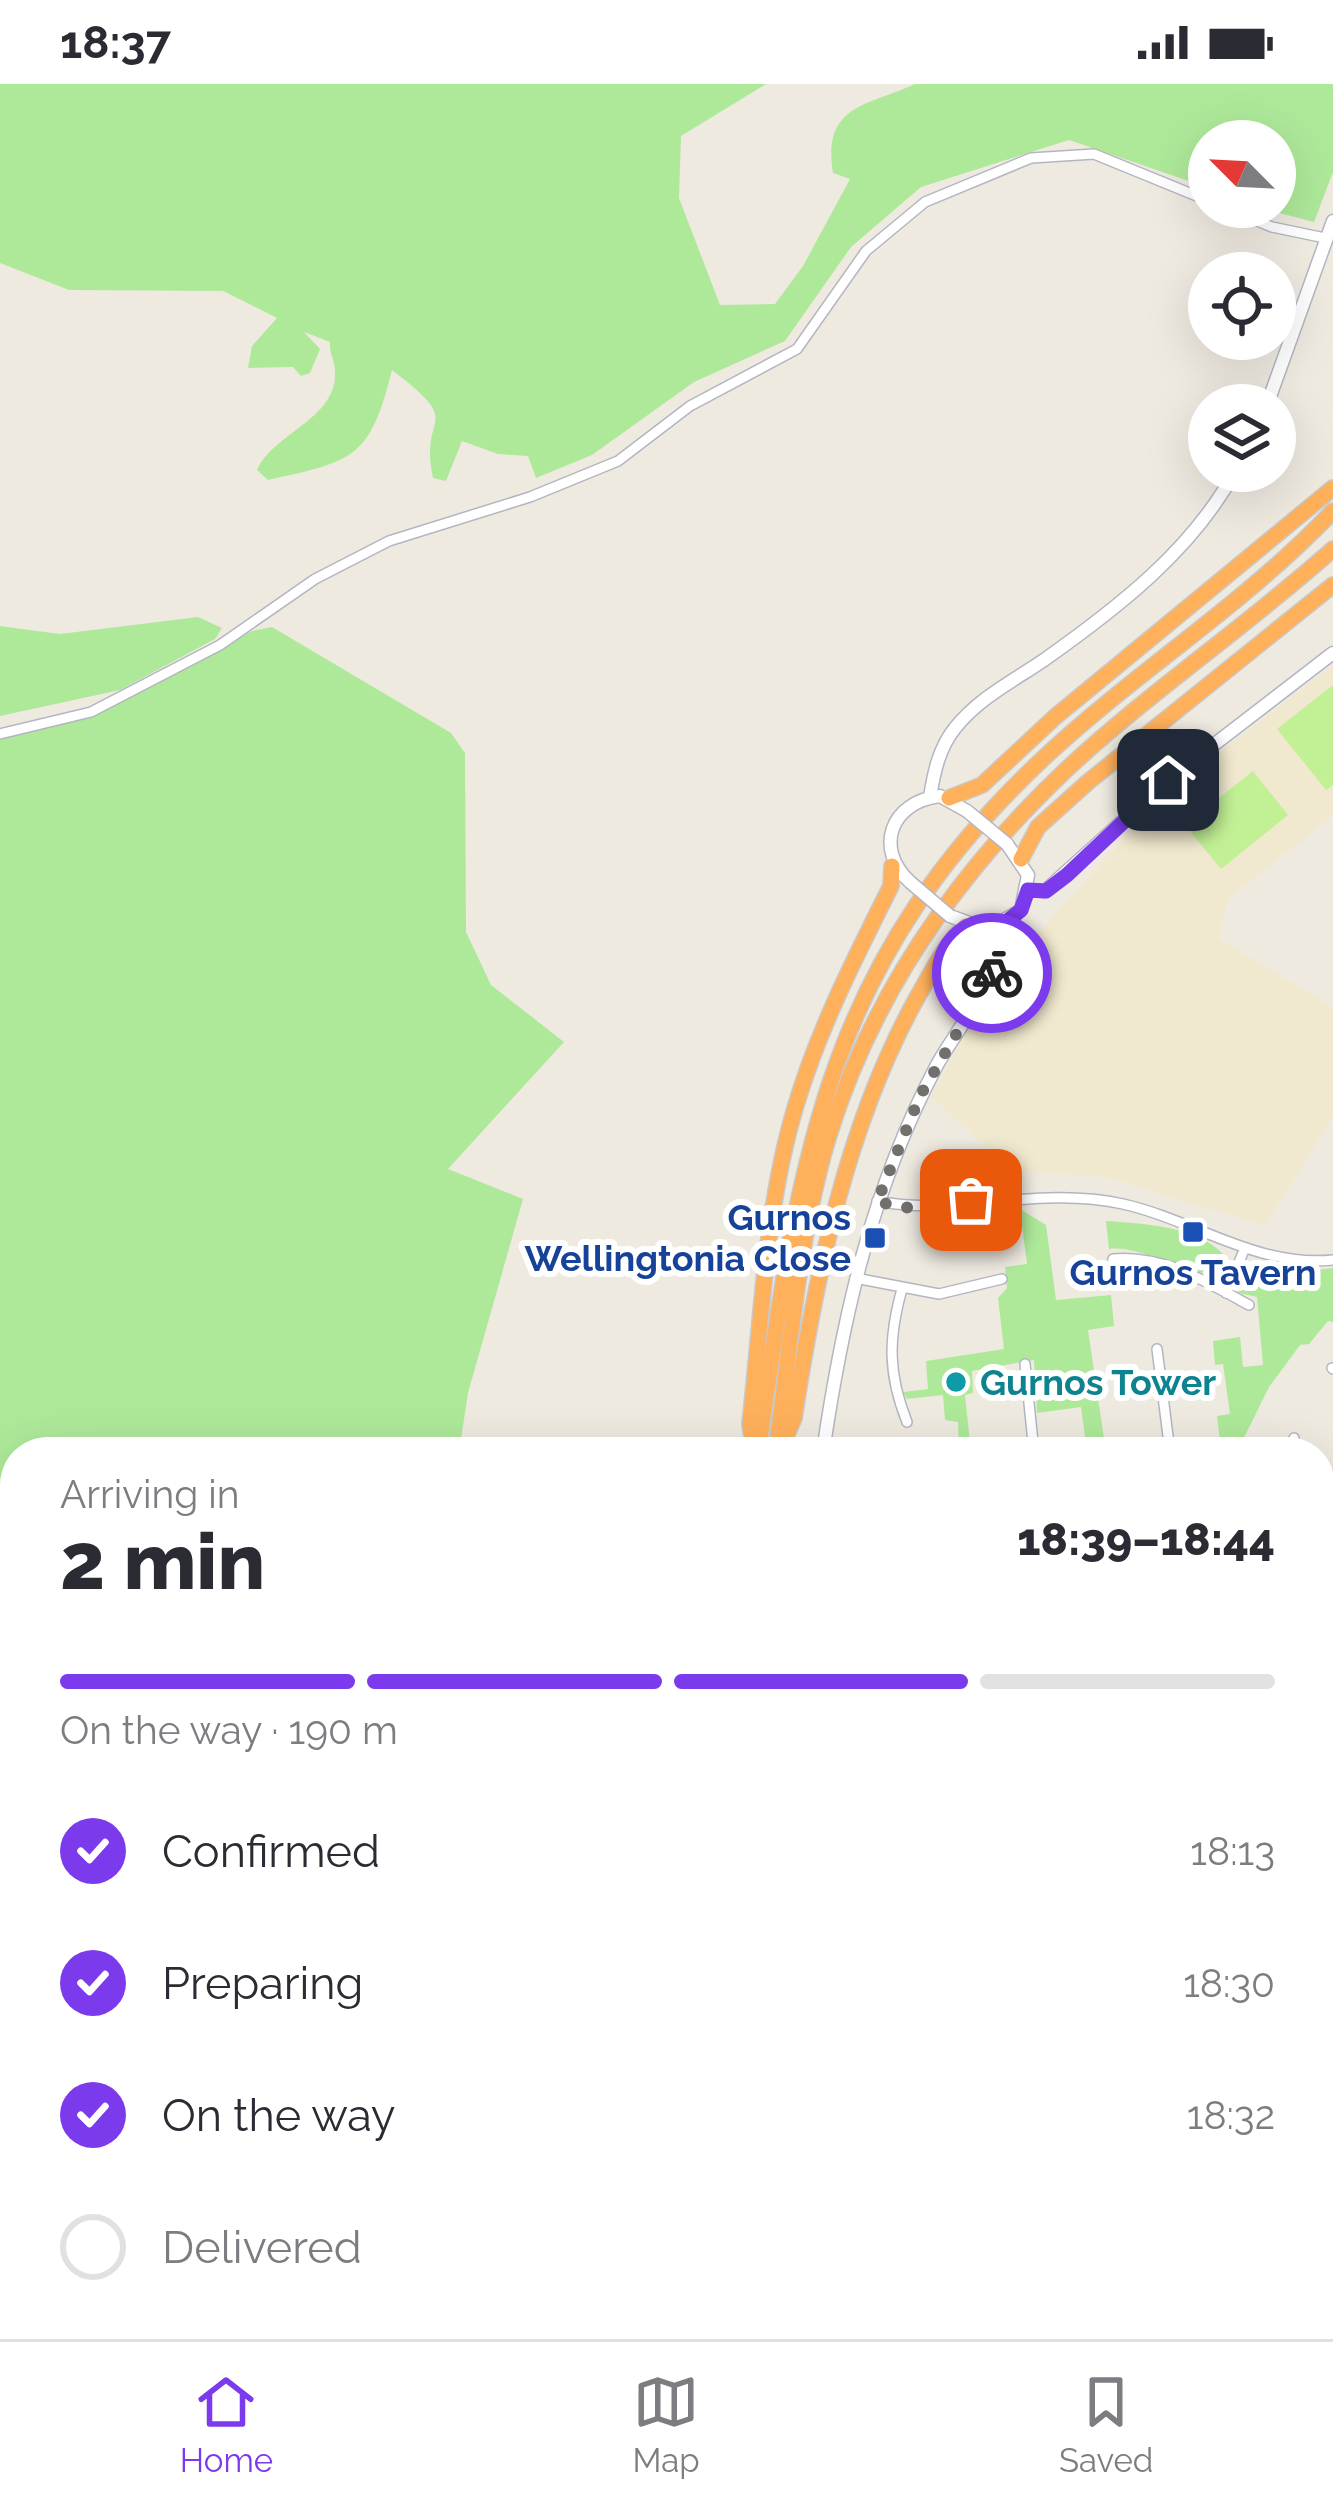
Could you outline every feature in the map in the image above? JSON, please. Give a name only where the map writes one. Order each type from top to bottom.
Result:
[{"type":"highway","points":[[949,798],[982,785],[1054,717],[1333,488]]},
{"type":"highway","points":[[758,1437],[784,1262],[812,1126],[836,1055],[865,991],[912,913],[972,833],[1035,766],[1240,597],[1333,511]]},
{"type":"highway","points":[[780,1437],[827,1142],[854,1066],[891,987],[975,862],[1017,818],[1177,673],[1333,549]]},
{"type":"highway","points":[[1021,859],[1038,826],[1088,782],[1333,585]]},
{"type":"highway","points":[[755,1437],[753,1400],[778,1186],[794,1110],[821,1028],[890,886],[892,866]]},
{"type":"highway","points":[[785,1437],[794,1418],[825,1254],[878,1079],[933,970],[966,926]]},
{"type":"street","points":[[0,734],[91,712],[220,645],[315,579],[389,542],[530,497],[618,461],[690,406],[797,350],[866,251],[925,202],[1031,158],[1094,154],[1188,192]]},
{"type":"street","points":[[1274,384],[1333,220]]},
{"type":"street","points":[[1277,228],[1325,238]]},
{"type":"street","points":[[929,797],[937,760],[954,729],[988,696],[1102,616],[1177,553],[1220,492]]},
{"type":"street","points":[[1028,890],[1046,891],[1067,875],[1168,780],[1333,653]]},
{"type":"street","points":[[929,797],[949,798],[1021,859],[1028,890],[1021,910],[1000,927],[966,926],[892,866],[892,829],[901,814],[929,797]]},
{"type":"street","points":[[826,1437],[854,1278],[877,1202],[906,1126],[950,1041],[1002,958],[1000,927]]},
{"type":"street","points":[[877,1202],[915,1209],[1012,1196],[1093,1199],[1162,1215],[1288,1261],[1333,1260]]},
{"type":"street","points":[[1226,1292],[1245,1248]]},
{"type":"street","points":[[1113,1258],[1139,1256],[1249,1305]]},
{"type":"street","points":[[854,1278],[939,1294],[1002,1279]]},
{"type":"street","points":[[902,1289],[889,1352],[894,1390],[907,1422]]},
{"type":"street","points":[[1157,1349],[1168,1437]]},
{"type":"street","points":[[1025,1364],[1032,1437]]},
{"type":"shaded area","points":[[1333,665],[1333,816],[1228,899],[1220,939],[1333,1007],[1333,1117],[1265,1226],[1105,1177],[1012,1171],[931,1097],[967,1031],[1019,954],[1162,797]]},
{"type":"green space","points":[[0,84],[766,84],[681,136],[679,198],[720,305],[775,304],[803,266],[850,179],[833,173],[831,150],[842,120],[866,104],[915,84],[1333,84],[1333,172],[1314,222],[1296,217],[1296,120],[1188,120],[1188,181],[1069,140],[921,187],[851,247],[785,341],[694,382],[592,455],[536,478],[528,456],[498,454],[462,441],[446,481],[433,478],[434,412],[392,370],[376,422],[354,451],[321,467],[268,480],[257,470],[265,457],[315,414],[333,388],[330,342],[304,332],[320,349],[310,373],[301,376],[293,367],[248,368],[252,346],[277,318],[223,291],[69,290],[0,263]]},
{"type":"green space","points":[[198,617],[222,628],[215,639],[120,690],[0,716],[0,626],[60,634]]},
{"type":"green space","points":[[272,627],[451,733],[465,753],[466,932],[491,985],[564,1042],[448,1169],[523,1199],[468,1393],[461,1437],[0,1437],[0,737],[103,711],[252,631]]},
{"type":"green space","points":[[1333,685],[1333,785],[1326,790],[1277,729]]},
{"type":"green space","points":[[1253,771],[1288,815],[1221,869],[1185,825]]},
{"type":"green space","points":[[1020,1209],[1046,1225],[1056,1300],[1111,1295],[1114,1326],[1088,1330],[1104,1437],[1085,1437],[1081,1407],[1037,1413],[1034,1360],[972,1371],[973,1393],[965,1395],[969,1437],[958,1437],[958,1422],[945,1420],[943,1395],[907,1399],[903,1392],[928,1389],[926,1361],[1004,1349],[998,1298],[1007,1288],[1005,1267],[1027,1264]]},
{"type":"green space","points":[[1106,1221],[1188,1233],[1228,1259],[1225,1271],[1202,1273],[1139,1252],[1109,1249]]},
{"type":"green space","points":[[1249,1267],[1295,1273],[1333,1268],[1333,1322],[1328,1321],[1309,1344],[1300,1345],[1269,1387],[1244,1437],[1220,1437],[1217,1416],[1230,1414],[1223,1364],[1215,1365],[1213,1341],[1240,1337],[1243,1367],[1263,1365],[1257,1297],[1239,1293],[1238,1282]]},
{"type":"way so far","points":[[971,1200],[915,1209],[877,1202],[920,1096],[992,973]]},
{"type":"place","name":"Gurnos Tavern","points":[[1193,1232]]},
{"type":"place","name":"Gurnos Wellingtonia Close","points":[[875,1238]]},
{"type":"place","name":"Gurnos Tower","points":[[956,1382]]},
{"type":"route","points":[[992,973],[1005,948],[1000,927],[1021,910],[1028,890],[1046,891],[1067,875],[1168,780]]}]
